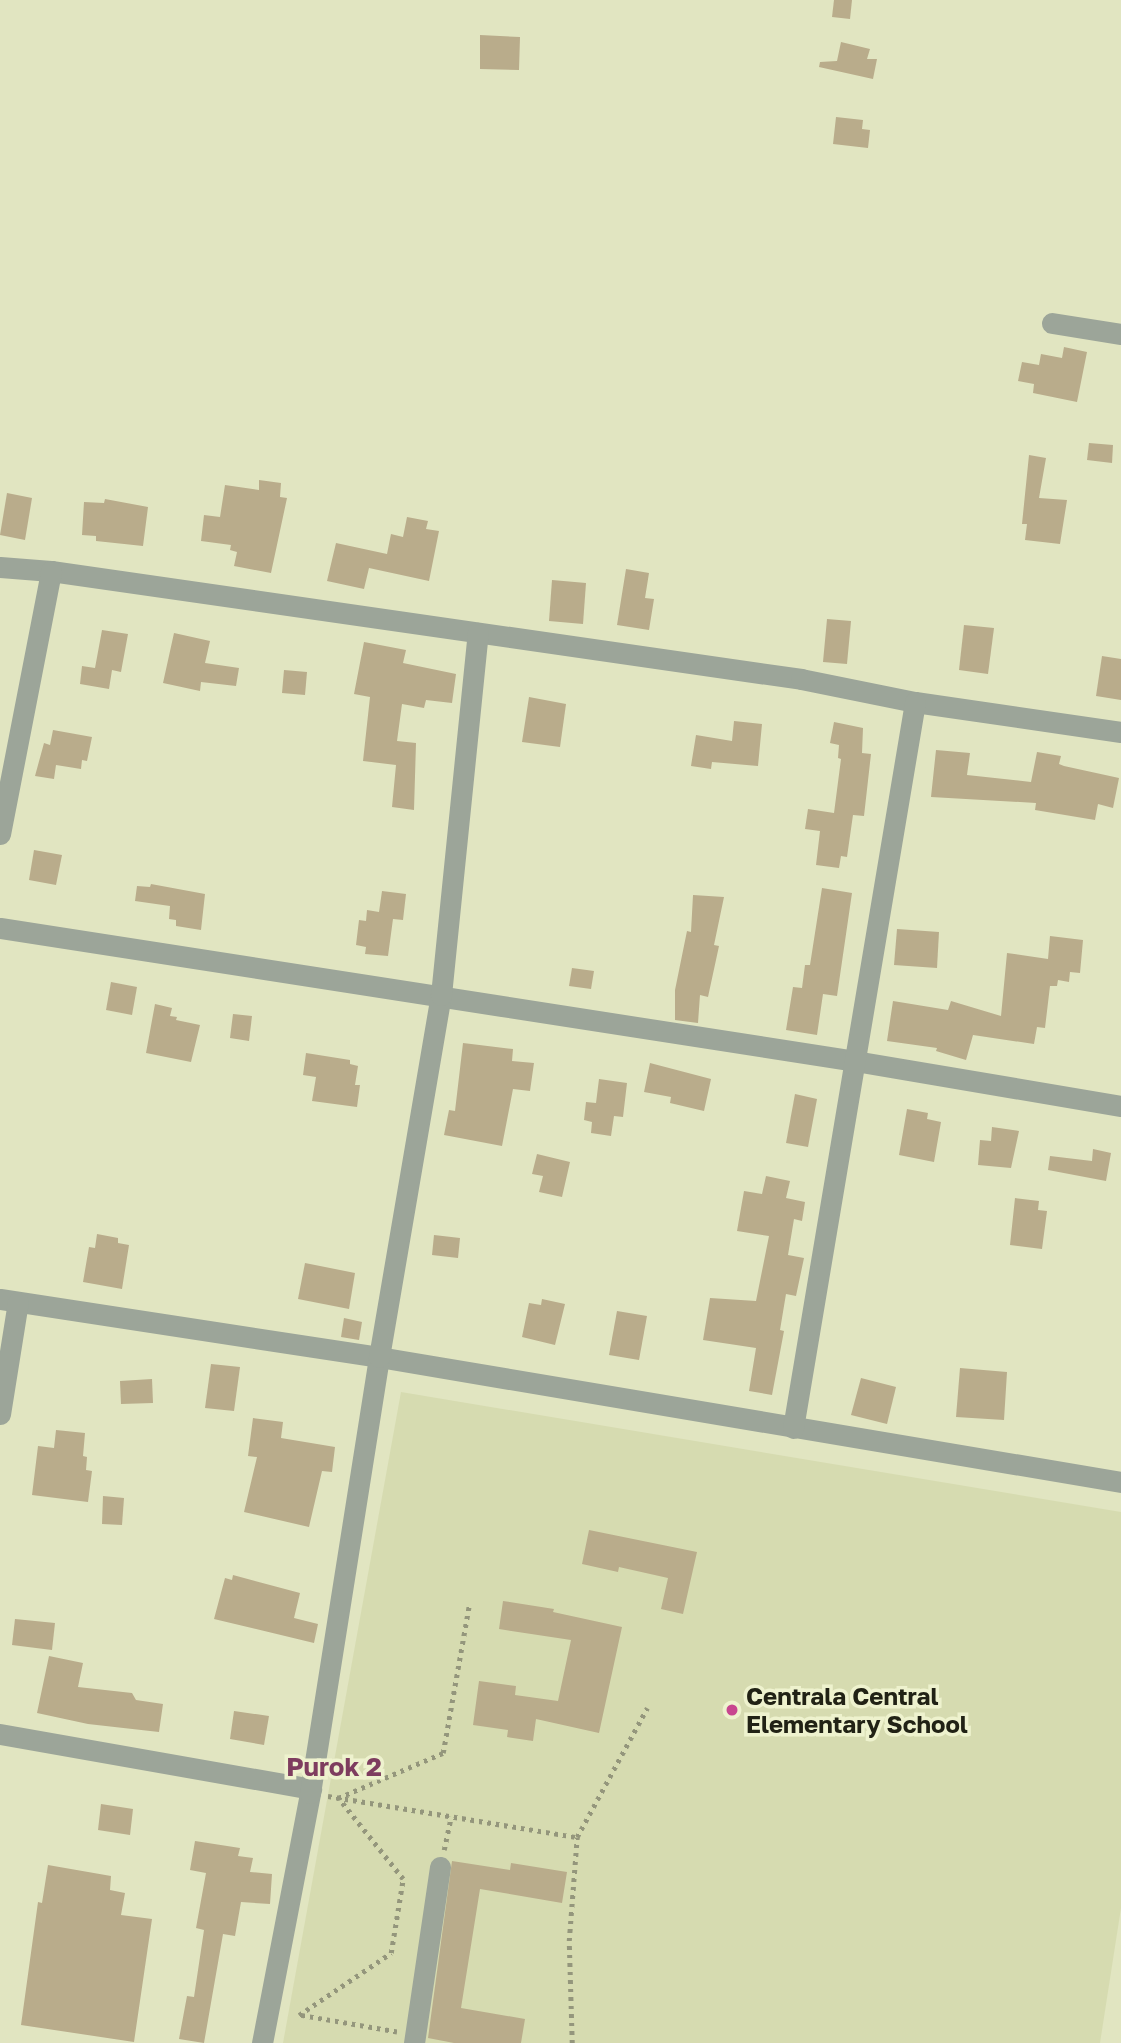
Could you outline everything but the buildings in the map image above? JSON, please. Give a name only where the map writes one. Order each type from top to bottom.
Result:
[{"type":"street","points":[[1052,323],[1121,334]]},
{"type":"street","points":[[0,567],[51,571],[801,679],[915,702],[1121,732]]},
{"type":"street","points":[[0,834],[51,571]]},
{"type":"street","points":[[262,2043],[311,1791],[379,1357],[441,995],[478,634]]},
{"type":"street","points":[[793,1428],[915,702]]},
{"type":"street","points":[[0,928],[441,995],[1121,1106]]},
{"type":"street","points":[[0,1414],[9,1300],[379,1357],[1121,1482]]},
{"type":"street","points":[[0,1734],[311,1791]]},
{"type":"street","points":[[415,2039],[440,1867]]},
{"type":"path","points":[[338,1798],[443,1753],[469,1605]]},
{"type":"path","points":[[572,2043],[569,1941],[577,1837],[647,1708]]},
{"type":"path","points":[[311,1791],[338,1798],[577,1837]]},
{"type":"path","points":[[338,1798],[402,1879],[391,1953],[299,2015],[415,2039]]},
{"type":"path","points":[[440,1867],[451,1816]]},
{"type":"shaded area","name":"Centrala Central Elementary School","points":[[401,1392],[1121,1512],[1121,1908],[1100,2043],[283,2043]]},
{"type":"place","name":"Centrala Central Elementary School","points":[[732,1710]]},
{"type":"district","name":"Purok 2","points":[[334,1767]]}]
